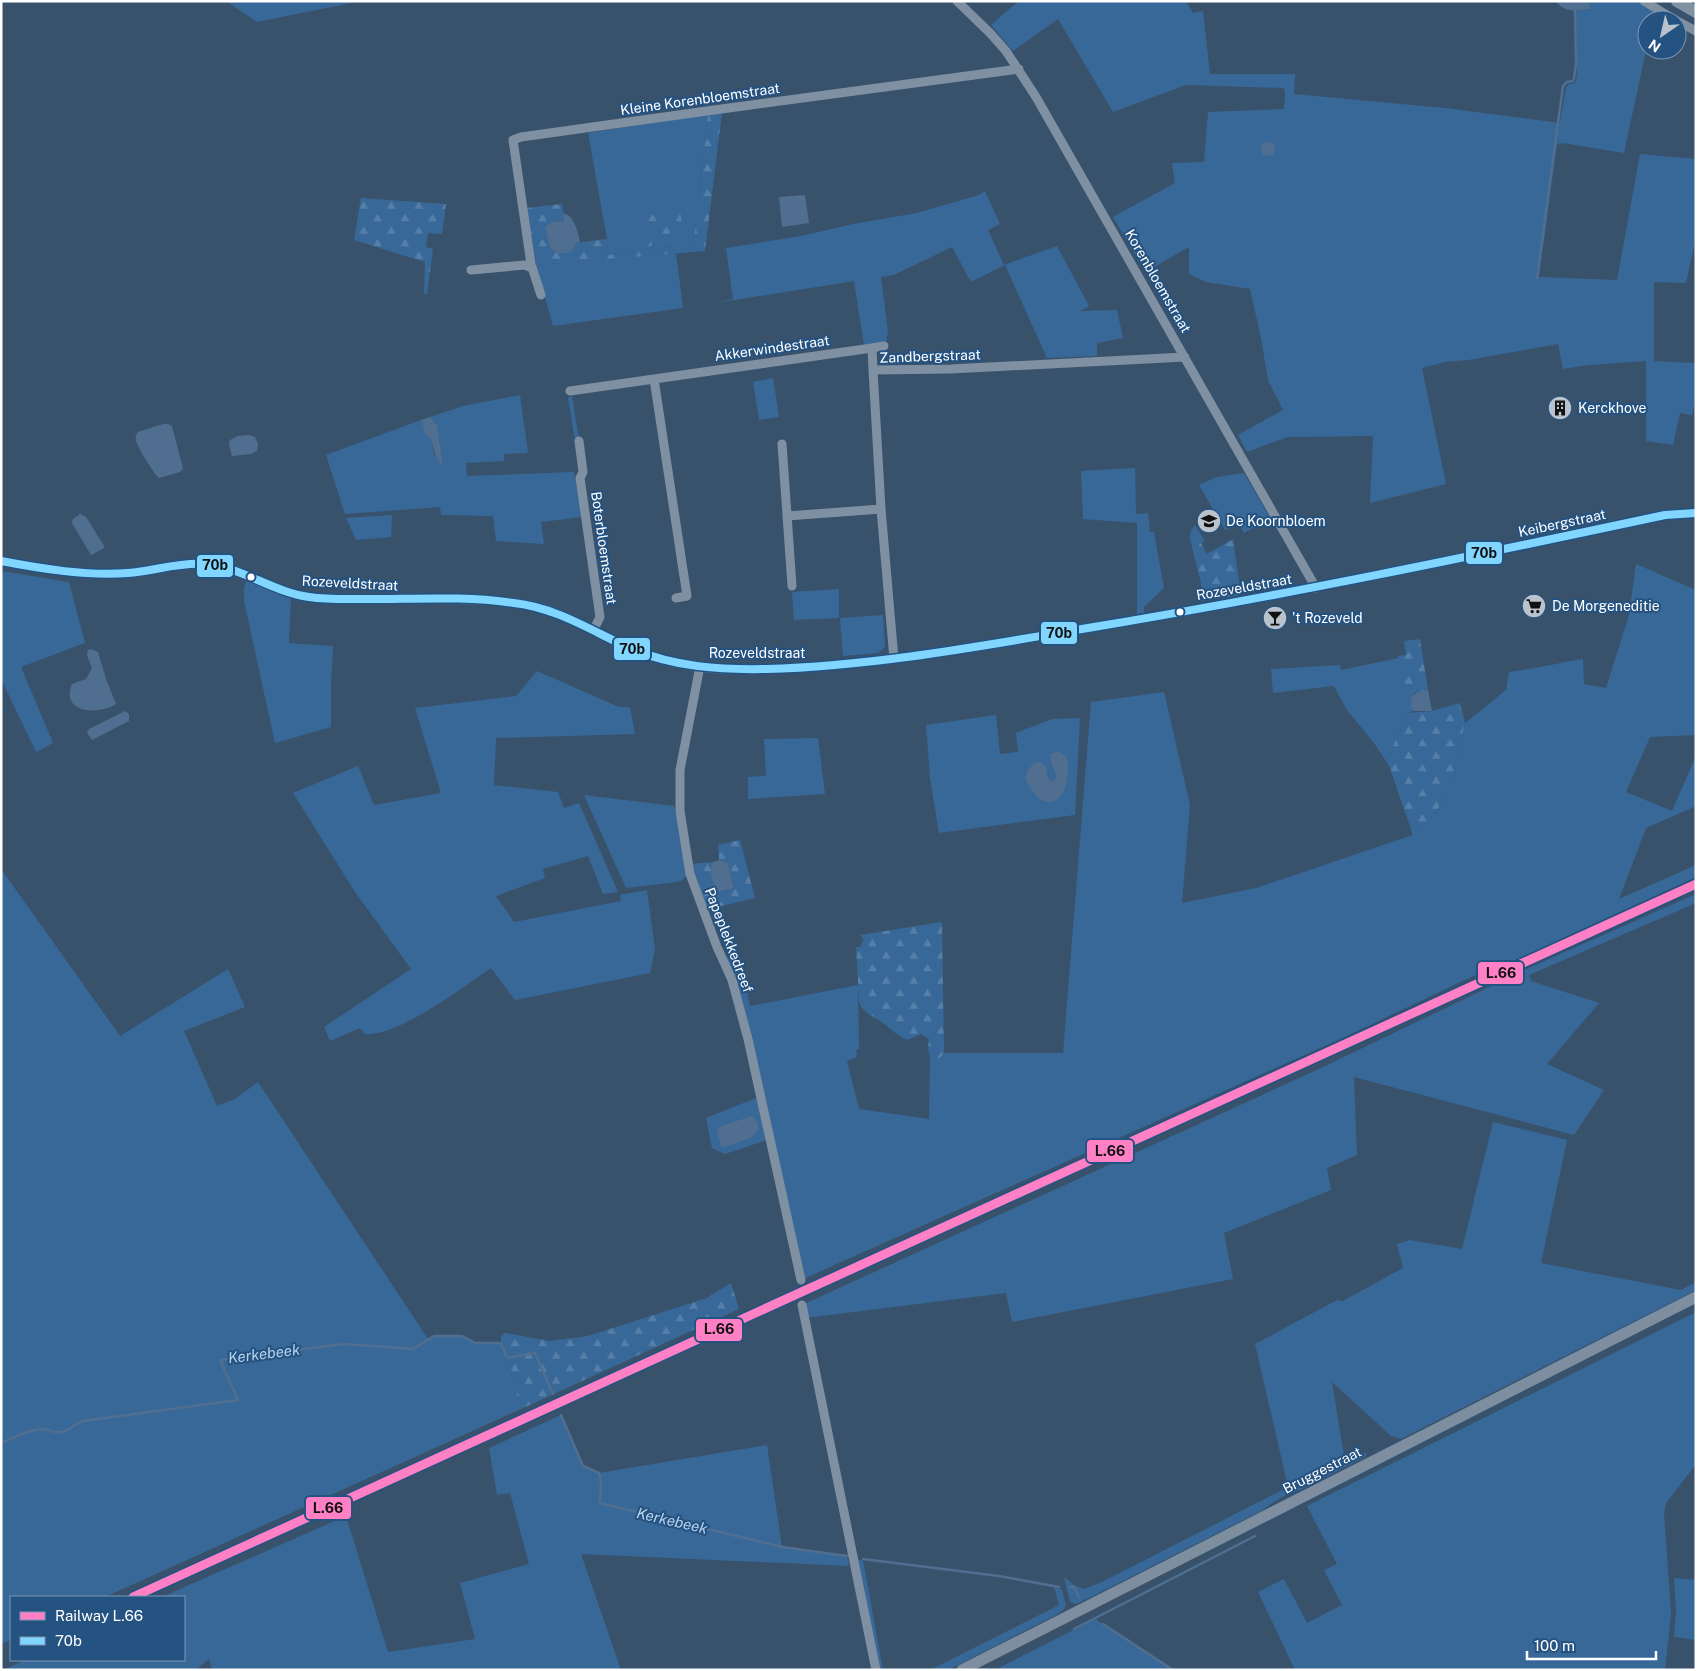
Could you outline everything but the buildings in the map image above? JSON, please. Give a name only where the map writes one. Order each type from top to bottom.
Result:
[{"type":"highway","points":[[1677,1],[1696,12]]},
{"type":"main road","name":"Bruggestraat","points":[[962,1670],[1696,1297]]},
{"type":"street","name":"Korenbloemstraat","points":[[957,1],[1006,51],[1056,130],[1316,588]]},
{"type":"street","points":[[1644,1],[1659,10]]},
{"type":"street","name":"Kleine Korenbloemstraat","points":[[532,268],[513,140],[521,137],[714,110],[1019,70]]},
{"type":"street","points":[[471,270],[525,265],[532,268],[541,295]]},
{"type":"street","name":"Zandbergstraat","points":[[872,348],[884,346]]},
{"type":"street","points":[[872,348],[874,370]]},
{"type":"street","name":"Akkerwindestraat","points":[[570,391],[872,348]]},
{"type":"street","name":"Zandbergstraat","points":[[894,660],[881,509],[874,370],[951,369],[1185,357]]},
{"type":"street","points":[[654,379],[687,596],[676,598]]},
{"type":"street","name":"Boterbloemstraat","points":[[579,441],[583,472],[580,478],[600,617],[594,630]]},
{"type":"street","points":[[782,444],[792,586]]},
{"type":"street","points":[[788,516],[881,509]]},
{"type":"street","name":"Keibergstraat","points":[[1316,588],[1664,515],[1696,513]]},
{"type":"street","name":"Rozeveldstraat","points":[[1,561],[41,569],[98,573],[130,573],[186,564],[206,564],[218,566],[275,589],[297,595],[332,599],[487,600],[517,603],[546,609],[648,655],[668,661],[727,669],[797,667],[894,660],[1141,620],[1316,588]]},
{"type":"street","name":"Papeplekkedreef","points":[[700,666],[680,770],[680,811],[690,874],[717,947],[732,980],[748,1039],[801,1280]]},
{"type":"street","points":[[802,1305],[876,1670]]},
{"type":"green space","points":[[226,1],[361,1],[257,22]]},
{"type":"green space","points":[[1019,1],[1186,1],[1193,13],[1203,11],[1210,74],[1295,74],[1294,94],[1445,108],[1560,123],[1566,87],[1576,81],[1575,11],[1590,9],[1589,1],[1637,1],[1651,10],[1637,10],[1637,60],[1644,60],[1624,153],[1563,143],[1557,144],[1539,277],[1617,280],[1640,154],[1696,159],[1696,237],[1686,283],[1654,282],[1654,361],[1696,363],[1696,406],[1694,406],[1692,415],[1680,413],[1673,445],[1646,441],[1646,361],[1563,369],[1558,344],[1468,360],[1445,362],[1422,368],[1446,484],[1370,503],[1373,436],[1288,437],[1247,452],[1238,435],[1283,410],[1268,380],[1250,289],[1206,282],[1189,274],[1189,247],[1145,272],[1113,217],[1175,183],[1172,163],[1204,162],[1208,112],[1284,109],[1284,88],[1186,85],[1113,112],[1058,19],[1013,51],[991,25]]},
{"type":"green space","points":[[722,112],[705,251],[536,265],[527,208],[562,204],[564,221],[552,222],[576,243],[607,239],[608,255],[644,250],[643,213],[680,209],[683,232],[651,236],[652,249],[693,245],[708,114]]},
{"type":"green space","points":[[708,114],[693,245],[652,249],[650,236],[680,210],[643,213],[645,250],[608,255],[607,239],[588,133]]},
{"type":"green space","points":[[985,191],[1000,224],[988,230],[1004,265],[1057,246],[1089,306],[1080,311],[1117,310],[1123,338],[1097,343],[1097,356],[1047,358],[1005,265],[971,282],[952,247],[894,275],[881,277],[888,332],[886,342],[864,345],[854,281],[716,303],[733,299],[726,248],[801,236],[853,224],[917,213],[979,195]]},
{"type":"green space","points":[[361,198],[446,204],[442,234],[428,233],[426,247],[433,249],[427,294],[424,294],[425,262],[354,240]]},
{"type":"green space","points":[[676,253],[683,308],[553,326],[536,265]]},
{"type":"green space","points":[[773,378],[779,417],[759,420],[753,382]]},
{"type":"green space","points":[[520,395],[528,453],[504,454],[504,461],[466,463],[467,476],[574,472],[582,517],[541,522],[544,544],[496,541],[493,516],[441,515],[440,507],[345,514],[326,455],[421,420],[423,428],[430,438],[434,453],[441,464],[443,462],[437,425],[430,417],[463,406]]},
{"type":"green space","points":[[572,396],[580,445],[576,446],[568,398]]},
{"type":"green space","points":[[1135,468],[1136,514],[1148,513],[1150,532],[1154,532],[1164,588],[1144,607],[1144,613],[1137,614],[1137,523],[1083,519],[1081,471]]},
{"type":"green space","points":[[1244,473],[1270,518],[1244,533],[1239,524],[1225,530],[1199,485],[1217,477]]},
{"type":"green space","points":[[392,515],[391,537],[356,540],[346,518]]},
{"type":"green space","points":[[1195,525],[1205,541],[1192,547],[1190,532]]},
{"type":"green space","points":[[1233,539],[1241,595],[1202,601],[1201,583],[1192,547],[1201,543],[1207,554]]},
{"type":"green space","points":[[1636,564],[1696,590],[1696,735],[1650,737],[1626,792],[1672,811],[1696,756],[1696,806],[1646,828],[1619,899],[1696,865],[1696,877],[1509,963],[1507,960],[1338,1040],[801,1280],[770,1139],[725,1154],[712,1148],[706,1118],[761,1096],[722,958],[739,955],[750,1006],[858,985],[859,1049],[856,1050],[857,1057],[847,1061],[859,1109],[929,1119],[930,1056],[937,1059],[944,1053],[1063,1053],[1091,702],[1164,692],[1190,805],[1182,903],[1256,888],[1413,835],[1427,825],[1442,803],[1453,776],[1465,723],[1506,690],[1509,672],[1583,659],[1584,684],[1606,688],[1629,615]]},
{"type":"green space","points":[[1,571],[69,582],[85,643],[21,667],[53,743],[36,752],[1,679]]},
{"type":"green space","points":[[248,577],[291,594],[289,643],[333,646],[331,727],[275,743],[244,601],[244,587]]},
{"type":"green space","points":[[839,589],[839,618],[794,620],[792,592]]},
{"type":"green space","points":[[883,615],[885,647],[878,653],[843,656],[840,618]]},
{"type":"green space","points":[[1420,639],[1428,690],[1405,693],[1398,656],[1406,655],[1404,641]]},
{"type":"green space","points":[[1399,658],[1405,693],[1415,693],[1411,697],[1411,708],[1414,711],[1408,713],[1386,761],[1347,710],[1334,686],[1273,693],[1271,669],[1340,665],[1341,670]]},
{"type":"green space","points":[[537,671],[619,707],[630,707],[635,734],[496,738],[494,785],[558,792],[564,808],[579,803],[618,892],[603,894],[588,856],[543,869],[545,878],[496,896],[514,922],[621,901],[620,895],[647,890],[655,950],[650,973],[515,1000],[491,968],[448,998],[395,1028],[379,1033],[365,1034],[360,1028],[330,1041],[324,1027],[411,969],[355,892],[293,793],[358,766],[374,805],[441,793],[415,708],[516,696]]},
{"type":"green space","points":[[1460,703],[1465,723],[1453,776],[1442,803],[1427,825],[1413,835],[1386,761],[1408,713],[1432,711]]},
{"type":"green space","points":[[996,715],[1000,754],[1018,752],[1016,733],[1052,719],[1080,718],[1075,815],[939,833],[930,778],[926,725]],"holes":[[[1051,763],[1068,770],[1063,793],[1028,770],[1048,772],[1049,780],[1053,782],[1056,775]]]},
{"type":"green space","points":[[818,738],[825,794],[748,799],[748,777],[766,776],[764,739]]},
{"type":"green space","points":[[584,795],[674,806],[682,841],[686,869],[685,878],[677,882],[626,888]]},
{"type":"green space","points":[[740,840],[755,898],[705,910],[691,864],[713,862],[711,874],[717,892],[734,888],[728,863],[719,860],[718,845]]},
{"type":"green space","points":[[1,869],[120,1036],[228,969],[245,1007],[184,1031],[217,1106],[235,1099],[258,1082],[428,1339],[434,1336],[462,1336],[475,1343],[501,1343],[521,1409],[107,1596],[10,1596],[10,1640],[1,1644]]},
{"type":"green space","points":[[1696,894],[1696,903],[1529,975],[1531,981],[1599,1003],[1547,1064],[1604,1090],[1574,1135],[1354,1077],[1357,1155],[1327,1168],[1331,1190],[1224,1233],[1233,1279],[1012,1322],[1006,1293],[805,1318],[802,1305],[1321,1068],[1531,967]]},
{"type":"green space","points":[[942,922],[944,1053],[937,1059],[930,1056],[928,1049],[929,1039],[921,1034],[907,1040],[863,1009],[859,1001],[856,947],[860,947],[864,940],[860,935]]},
{"type":"green space","points":[[1493,1122],[1567,1140],[1541,1263],[1681,1290],[1696,1282],[1696,1290],[1401,1439],[1391,1436],[1332,1382],[1345,1462],[1367,1452],[1365,1457],[1279,1499],[1263,1510],[1089,1598],[1076,1604],[1070,1602],[1064,1577],[1074,1585],[1084,1589],[1102,1582],[1288,1487],[1255,1344],[1337,1300],[1343,1301],[1403,1268],[1397,1244],[1410,1240],[1462,1249]]},
{"type":"green space","points":[[731,1283],[739,1309],[521,1409],[501,1343],[501,1336],[505,1333],[550,1341],[588,1336],[707,1298]]},
{"type":"green space","points":[[1696,1312],[1696,1464],[1666,1503],[1664,1513],[1671,1614],[1665,1670],[1295,1670],[1258,1592],[1284,1579],[1307,1623],[1342,1605],[1324,1570],[1337,1564],[1307,1506]]},
{"type":"green space","points":[[561,1415],[583,1465],[599,1473],[767,1445],[782,1547],[847,1556],[849,1566],[581,1554],[621,1670],[212,1670],[209,1659],[196,1670],[3,1670],[23,1661],[185,1661],[185,1596],[164,1596],[346,1516],[388,1652],[475,1639],[460,1583],[529,1564],[510,1493],[497,1495],[489,1448]]},
{"type":"green space","points":[[856,1560],[863,1560],[883,1670],[878,1670]]},
{"type":"green space","points":[[1674,1578],[1696,1580],[1696,1640],[1674,1637],[1676,1613]]},
{"type":"green space","points":[[1054,1587],[1062,1590],[1066,1605],[1056,1615],[948,1670],[930,1670],[1059,1605]]},
{"type":"green space","points":[[1095,1619],[1173,1670],[995,1670]]},
{"type":"shaded area","points":[[1555,1],[1589,1],[1590,9],[1575,11],[1563,8]]},
{"type":"shaded area","points":[[1265,142],[1271,142],[1275,149],[1271,156],[1265,156],[1261,152],[1261,146]]},
{"type":"shaded area","points":[[805,195],[809,223],[782,227],[779,197]]},
{"type":"shaded area","points":[[563,213],[573,220],[580,242],[576,243],[572,251],[559,253],[552,248],[545,227],[552,222],[564,221]]},
{"type":"shaded area","points":[[430,417],[437,425],[443,463],[441,464],[437,459],[430,438],[425,434],[421,420]]},
{"type":"shaded area","points":[[163,424],[172,426],[183,469],[180,472],[159,478],[142,453],[136,437],[138,432]]},
{"type":"shaded area","points":[[249,435],[255,437],[258,444],[257,451],[251,454],[232,456],[229,445],[230,440],[238,436]]},
{"type":"shaded area","points":[[80,514],[86,517],[104,546],[104,548],[91,555],[72,523],[73,519]]},
{"type":"shaded area","points":[[91,649],[98,652],[116,704],[109,708],[100,710],[83,709],[71,701],[72,684],[86,679],[92,668],[87,655],[88,650]]},
{"type":"shaded area","points":[[1428,690],[1432,711],[1414,711],[1411,708],[1411,697],[1418,692]]},
{"type":"shaded area","points":[[125,711],[129,714],[129,721],[92,740],[87,733],[89,729]]},
{"type":"shaded area","points":[[1059,751],[1065,755],[1068,764],[1068,775],[1064,791],[1056,800],[1045,802],[1035,795],[1025,778],[1028,770],[1034,763],[1041,762],[1046,767],[1049,780],[1053,782],[1056,774],[1051,762],[1051,754]]},
{"type":"shaded area","points":[[719,860],[728,863],[734,888],[717,892],[711,870],[713,862]]},
{"type":"shaded area","points":[[752,1116],[757,1123],[758,1129],[756,1133],[744,1140],[724,1147],[721,1146],[717,1131],[719,1127]]},
{"type":"waterway","points":[[1537,278],[1563,86],[1574,79],[1576,63],[1575,11]]},
{"type":"waterway","name":"Kerkebeek","points":[[1,1443],[38,1429],[62,1432],[83,1421],[238,1400],[220,1360],[344,1344],[413,1349],[434,1336],[462,1336],[475,1343],[501,1343],[507,1358],[535,1353],[553,1394]]},
{"type":"waterway","name":"Kerkebeek","points":[[561,1415],[583,1466],[599,1473],[601,1483],[600,1503],[782,1547],[847,1556]]},
{"type":"waterway","points":[[1074,1629],[1255,1536]]},
{"type":"waterway","name":"Kerkebeek","points":[[863,1559],[999,1576],[1059,1587]]},
{"type":"waterway","name":"Kerkebeek","points":[[1070,1587],[1074,1587],[1079,1598]]},
{"type":"waterway","name":"Kerkebeek","points":[[1103,1624],[1173,1670]]},
{"type":"rail line","name":"L.66","points":[[135,1596],[1696,884]]},
{"type":"transit line","name":"70b","points":[[1,561],[96,574],[128,573],[185,564],[204,564],[230,569],[282,590],[316,598],[423,598],[514,603],[560,615],[632,649],[665,660],[715,668],[766,669],[847,664],[1008,642],[1305,589],[1665,515],[1696,513]]},
{"type":"place","name":"Kerckhove","points":[[1560,408]]},
{"type":"place","name":"De Koornbloem","points":[[1209,521]]},
{"type":"place","name":"De Morgeneditie","points":[[1534,606]]},
{"type":"place","name":"'t Rozeveld","points":[[1275,618]]}]
